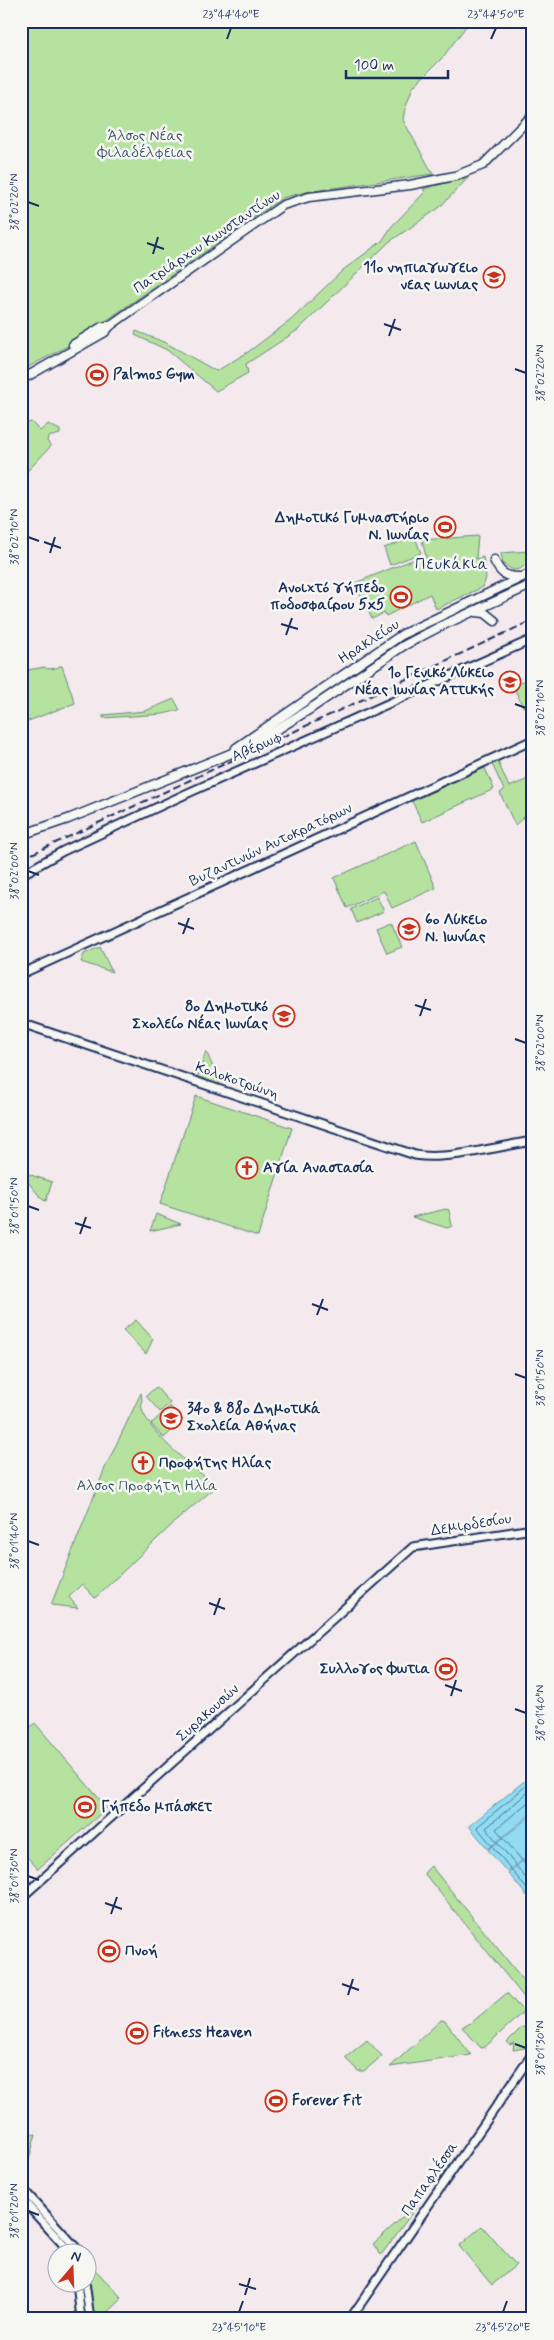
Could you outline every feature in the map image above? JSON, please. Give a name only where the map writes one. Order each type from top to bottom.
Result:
[{"type":"main road","name":"Πατριάρχου Κωνσταντίνου","points":[[21,380],[105,332],[111,325],[289,202],[310,197],[442,180],[483,165],[533,115]]},
{"type":"main road","name":"Πατριάρχου Κωνσταντίνου","points":[[21,374],[102,328],[111,325]]},
{"type":"main road","points":[[494,560],[498,570],[505,576],[522,578]]},
{"type":"main road","name":"Ηρακλείου","points":[[230,752],[403,634],[533,572]]},
{"type":"main road","name":"Ηρακλείου","points":[[21,835],[175,777],[230,752],[252,745],[270,735],[403,646],[439,627],[533,584]]},
{"type":"main road","points":[[474,612],[485,613],[495,621]]},
{"type":"street","name":"Αβέρωφ","points":[[21,875],[63,851],[533,639]]},
{"type":"street","name":"Βυζαντινών Αυτοκρατόρων","points":[[21,974],[533,740]]},
{"type":"street","name":"Κολοκοτρώνη","points":[[21,1023],[402,1151],[422,1156],[446,1156],[533,1141]]},
{"type":"street","name":"Δεμιρδεσίου","points":[[413,1547],[533,1529]]},
{"type":"street","name":"Συρακουσών","points":[[21,1898],[413,1547]]},
{"type":"street","name":"Παπαφλέσσα","points":[[350,2319],[533,2054]]},
{"type":"street","points":[[21,2187],[71,2242]]},
{"type":"street","points":[[21,2198],[61,2242]]},
{"type":"street","points":[[78,2292],[81,2319]]},
{"type":"street","points":[[86,2292],[90,2319]]},
{"type":"green space","name":"Άλσος Νέας Φιλαδέλφειας","points":[[21,21],[470,21],[443,57],[413,87],[405,109],[403,120],[433,174],[305,192],[282,198],[77,341],[21,371]]},
{"type":"green space","points":[[469,177],[439,208],[389,242],[298,330],[246,364],[248,373],[216,391],[167,350],[135,335],[136,331],[166,343],[216,371],[248,352],[291,320],[343,270],[382,241],[392,226],[425,192],[423,189]]},
{"type":"green space","points":[[31,422],[40,431],[48,424],[60,430],[60,434],[48,437],[47,441],[51,446],[21,478],[21,425]]},
{"type":"green space","points":[[478,536],[476,559],[483,557],[486,578],[483,587],[436,609],[430,594],[386,616],[384,613],[372,619],[355,583],[422,556],[423,558],[426,557],[422,540]]},
{"type":"green space","points":[[415,537],[421,553],[390,565],[384,548]]},
{"type":"green space","points":[[529,551],[528,563],[520,569],[513,570],[503,564],[501,553]]},
{"type":"green space","points":[[62,666],[75,703],[23,723],[21,718],[21,671],[45,667],[47,669],[57,668]]},
{"type":"green space","points":[[525,680],[533,703],[523,707],[513,686]]},
{"type":"green space","points":[[174,699],[180,710],[163,714],[103,718],[103,715],[145,711]]},
{"type":"green space","points":[[498,762],[509,787],[533,777],[533,809],[515,825],[500,793],[504,790],[492,764]]},
{"type":"green space","points":[[485,768],[494,789],[422,822],[412,801]]},
{"type":"green space","points":[[416,841],[436,888],[392,908],[384,891],[347,908],[334,878]]},
{"type":"green space","points":[[377,897],[384,911],[357,923],[351,909]]},
{"type":"green space","points":[[391,922],[402,947],[387,953],[376,928]]},
{"type":"green space","points":[[100,947],[112,972],[81,962],[84,954]]},
{"type":"green space","points":[[206,1051],[221,1086],[197,1078]]},
{"type":"green space","points":[[196,1096],[292,1128],[258,1236],[160,1204]]},
{"type":"green space","points":[[22,1172],[52,1182],[46,1201],[43,1200],[21,1174]]},
{"type":"green space","points":[[446,1209],[449,1210],[452,1226],[447,1228],[412,1217]]},
{"type":"green space","points":[[156,1214],[181,1224],[150,1231]]},
{"type":"green space","points":[[136,1320],[153,1339],[146,1354],[123,1330]]},
{"type":"green space","points":[[156,1387],[170,1403],[160,1412],[146,1396]]},
{"type":"green space","name":"Αλσος Προφήτη Ηλία","points":[[141,1393],[143,1412],[156,1432],[175,1452],[217,1486],[177,1520],[95,1598],[82,1584],[69,1597],[78,1608],[51,1605],[105,1468]]},
{"type":"green space","points":[[170,1406],[183,1420],[164,1438],[151,1424]]},
{"type":"green space","points":[[35,1723],[107,1808],[38,1869],[21,1850],[21,1735]]},
{"type":"green space","points":[[431,1866],[533,1992],[533,2004],[531,2006],[424,1873]]},
{"type":"green space","points":[[507,1993],[523,2011],[485,2047],[481,2048],[462,2027],[471,2023]]},
{"type":"green space","points":[[441,2020],[445,2021],[471,2055],[390,2067]]},
{"type":"green space","points":[[533,2026],[533,2038],[525,2048],[513,2050],[514,2043],[510,2045],[507,2042],[522,2027],[528,2028]]},
{"type":"green space","points":[[367,2040],[382,2056],[364,2071],[358,2071],[345,2058]]},
{"type":"green space","points":[[36,2134],[22,2185],[21,2136]]},
{"type":"green space","points":[[418,2205],[381,2255],[373,2244]]},
{"type":"green space","points":[[482,2226],[516,2265],[492,2285],[459,2246]]},
{"type":"green space","points":[[98,2273],[122,2298],[100,2319],[94,2319],[90,2292],[98,2292]]},
{"type":"water","points":[[533,1774],[533,1812],[488,1849],[469,1826]]},
{"type":"water","points":[[533,1814],[533,1852],[507,1872],[488,1850]]},
{"type":"water","points":[[533,1853],[533,1891],[527,1896],[508,1873]]},
{"type":"railway","points":[[21,859],[533,620]]},
{"type":"place","name":"11ο νηπιαγωγειο νεας ιωνιας","points":[[494,277]]},
{"type":"place","name":"Palmos Gym","points":[[97,375]]},
{"type":"place","name":"Δημοτικό Γυμναστήριο Ν. Ιωνίας","points":[[445,527]]},
{"type":"place","name":"Ανοιχτό γήπεδο ποδοσφαίρου 5x5","points":[[401,597]]},
{"type":"place","name":"1ο Γενικό Λύκειο Νέας Ιωνίας Αττικής","points":[[510,682]]},
{"type":"place","name":"6ο Λύκειο Ν. Ιωνίας","points":[[409,929]]},
{"type":"place","name":"8ο Δημοτικό Σχολείο Νέας Ιωνίας","points":[[284,1016]]},
{"type":"place","name":"Αγία Αναστασία","points":[[247,1168]]},
{"type":"place","name":"34ο & 88ο Δημοτικά Σχολεία Αθήνας","points":[[171,1418]]},
{"type":"place","name":"Προφήτης Ηλίας","points":[[143,1463]]},
{"type":"place","name":"Συλλογος Φωτια","points":[[446,1669]]},
{"type":"place","name":"Γήπεδο μπάσκετ","points":[[85,1807]]},
{"type":"place","name":"Πνοή","points":[[109,1951]]},
{"type":"place","name":"Fitness Heaven","points":[[137,2033]]},
{"type":"place","name":"Forever Fit","points":[[276,2101]]},
{"type":"district","name":"Πευκάκια","points":[[452,564]]}]
